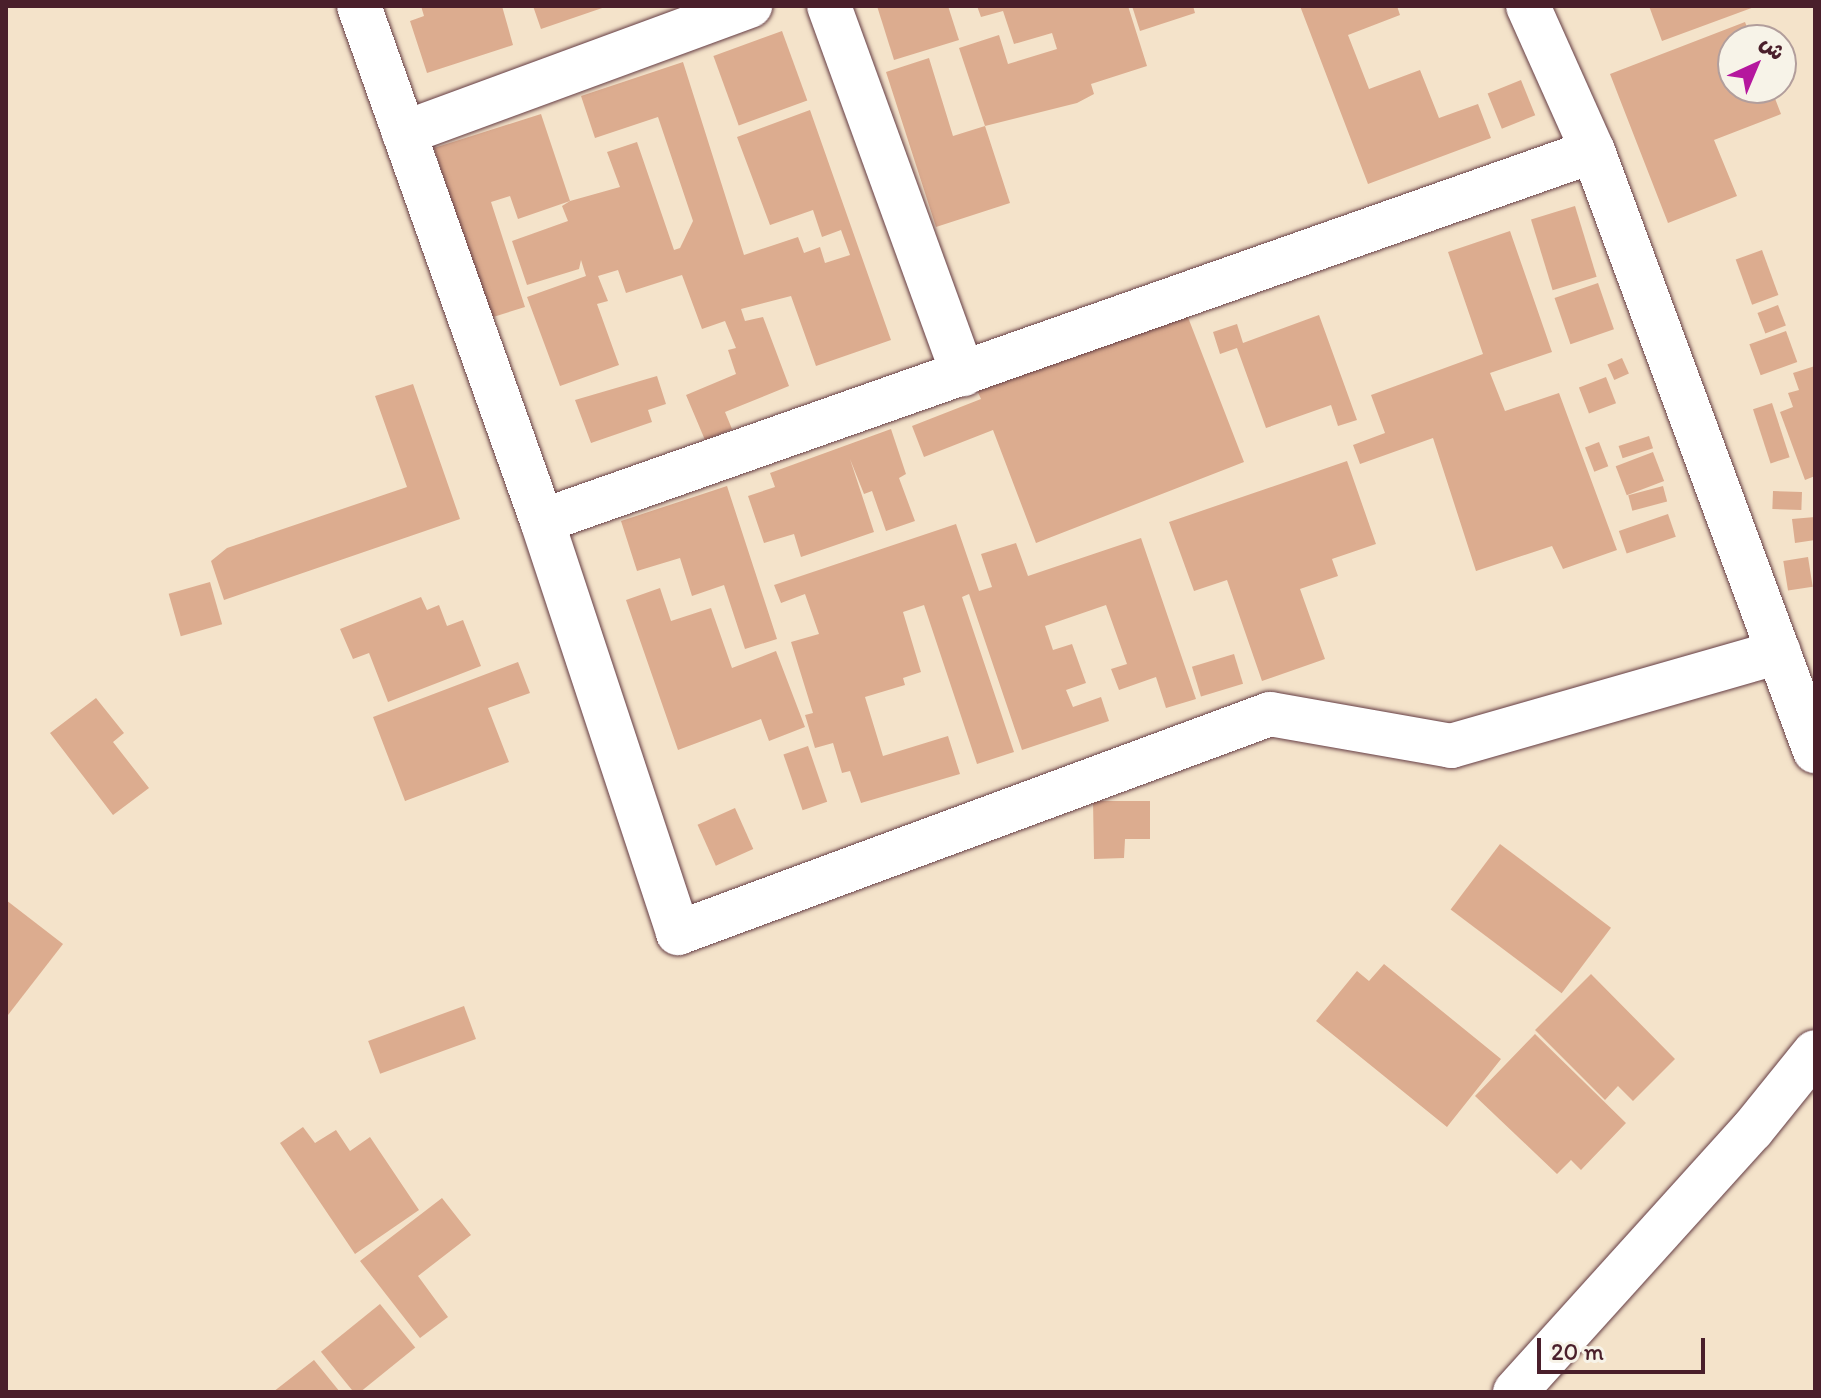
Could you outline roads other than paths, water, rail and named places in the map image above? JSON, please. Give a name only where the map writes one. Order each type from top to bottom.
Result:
[{"type":"street","points":[[359,6],[542,521],[678,933],[1270,714],[1451,746],[1779,652]]},
{"type":"street","points":[[404,133],[750,6]]},
{"type":"street","points":[[829,6],[963,374]]},
{"type":"street","points":[[1528,6],[1593,151],[1815,751]]},
{"type":"street","points":[[542,521],[1593,151]]},
{"type":"street","points":[[1515,1392],[1752,1130],[1815,1052]]}]
